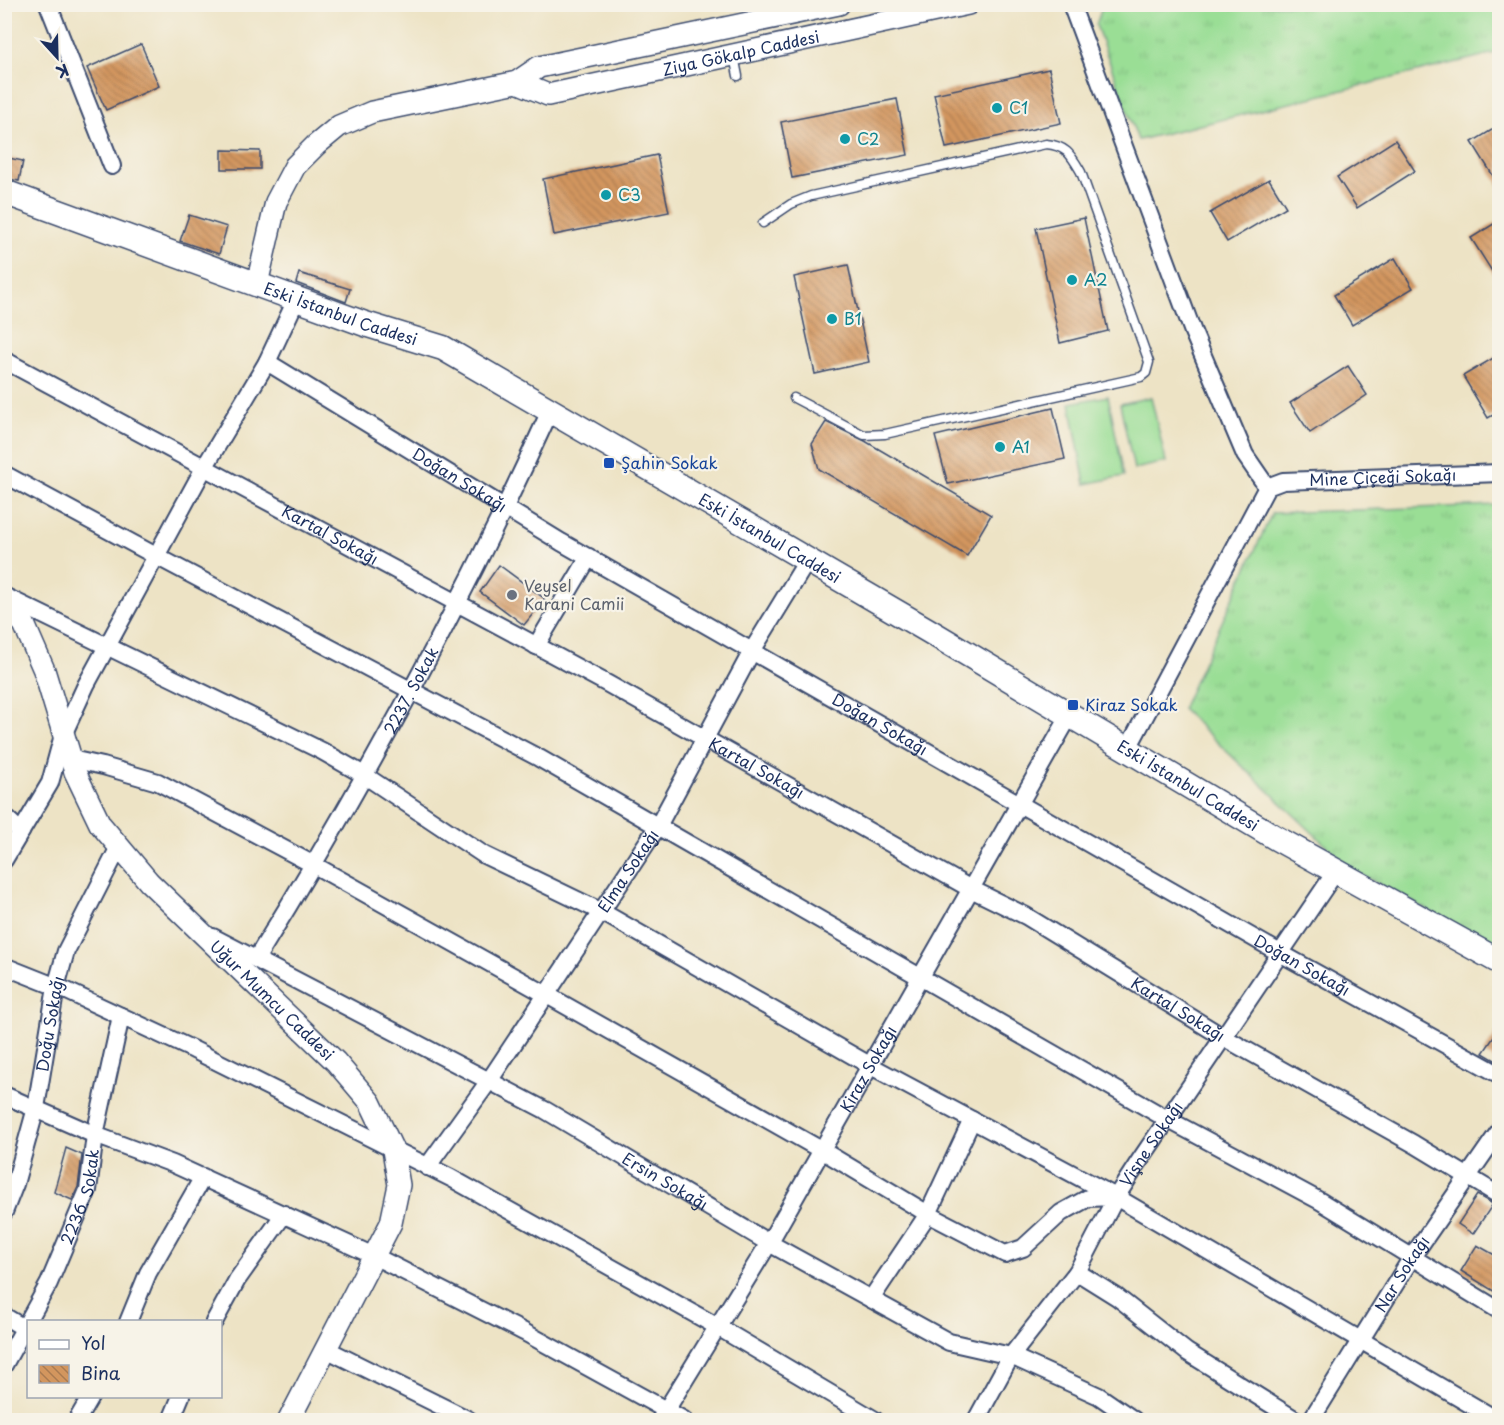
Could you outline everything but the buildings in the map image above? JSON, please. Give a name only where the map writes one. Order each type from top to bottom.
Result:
[{"type":"main road","name":"Eski İstanbul Caddesi","points":[[4,192],[365,324],[443,348],[1127,750],[1336,871],[1500,962]]},
{"type":"street","points":[[48,4],[112,166]]},
{"type":"street","name":"Ziya Gökalp Caddesi","points":[[257,284],[276,202],[290,175],[295,166],[316,145],[339,126],[372,112],[517,82],[539,67],[839,4]]},
{"type":"street","name":"Ziya Gökalp Caddesi","points":[[517,82],[548,95],[968,4]]},
{"type":"street","points":[[1071,4],[1198,342],[1245,455],[1267,487],[1127,750]]},
{"type":"street","points":[[728,28],[734,55]]},
{"type":"street","points":[[4,860],[50,783],[63,735],[86,685],[204,468],[267,362],[297,298]]},
{"type":"street","name":"Kartal Sokağı","points":[[4,360],[457,603],[704,738],[971,889],[1026,916],[1223,1037],[1414,1144],[1500,1196]]},
{"type":"street","name":"Doğan Sokağı","points":[[267,362],[505,509],[1280,953],[1500,1076]]},
{"type":"street","name":"2237. Sokak","points":[[256,959],[314,866],[411,690],[505,509],[550,411]]},
{"type":"street","name":"Mine Çiçeği Sokağı","points":[[1267,487],[1283,481],[1500,473]]},
{"type":"street","points":[[4,474],[539,758],[1167,1119],[1320,1201],[1500,1311]]},
{"type":"street","points":[[536,646],[589,557]]},
{"type":"street","name":"Elma Sokağı","points":[[427,1167],[489,1081],[658,826],[752,651],[807,561]]},
{"type":"street","points":[[4,596],[322,751],[364,775],[484,855],[602,912],[871,1066],[1116,1197],[1497,1420]]},
{"type":"street","name":"Uğur Mumcu Caddesi","points":[[4,603],[24,624],[44,670],[75,772],[100,824],[149,882],[336,1062],[370,1102],[393,1150],[399,1185],[391,1223],[289,1420]]},
{"type":"street","name":"Kiraz Sokağı","points":[[663,1416],[823,1151],[1070,715]]},
{"type":"street","points":[[71,759],[158,782],[547,994],[823,1151],[928,1214],[1005,1254],[1023,1248],[1060,1213],[1088,1198],[1116,1197]]},
{"type":"street","points":[[4,816],[21,832]]},
{"type":"street","name":"Doğu Sokağı","points":[[4,1212],[15,1184],[36,1108],[56,987],[66,951],[119,847]]},
{"type":"street","name":"Vişne Sokağı","points":[[976,1420],[1011,1356],[1077,1272],[1116,1197],[1336,871]]},
{"type":"street","name":"Ersin Sokağı","points":[[200,930],[545,1110],[769,1243],[949,1342],[1011,1356],[1099,1396],[1134,1420]]},
{"type":"street","points":[[4,966],[56,987],[194,1050],[451,1178],[718,1327],[875,1420]]},
{"type":"street","name":"2236. Sokak","points":[[28,1320],[49,1283],[88,1190],[95,1135],[121,1016]]},
{"type":"street","points":[[4,1095],[95,1135],[203,1177],[374,1256],[524,1332],[663,1416],[684,1420]]},
{"type":"street","points":[[871,1299],[928,1214],[972,1120]]},
{"type":"street","name":"Nar Sokağı","points":[[1311,1420],[1412,1257],[1500,1130]]},
{"type":"street","points":[[129,1320],[148,1273],[203,1177]]},
{"type":"street","points":[[215,1320],[237,1280],[284,1214]]},
{"type":"street","points":[[1077,1272],[1117,1296],[1187,1352],[1296,1420]]},
{"type":"street","points":[[4,1316],[24,1328]]},
{"type":"street","name":"2236. Sokak","points":[[4,1365],[27,1323]]},
{"type":"street","points":[[326,1349],[469,1420]]},
{"type":"street","points":[[77,1420],[90,1398]]},
{"type":"street","points":[[171,1420],[180,1398]]},
{"type":"lane","points":[[734,55],[738,76]]},
{"type":"lane","points":[[763,223],[791,204],[811,196],[1046,144],[1059,145],[1070,154],[1081,172],[1149,362],[1146,373],[1141,377],[885,434],[864,435],[794,398]]},
{"type":"green space","points":[[1103,5],[1499,5],[1499,52],[1138,140],[1096,25]]},
{"type":"green space","points":[[1108,396],[1124,476],[1085,484],[1070,403]]},
{"type":"green space","points":[[1151,397],[1166,462],[1134,469],[1120,404]]},
{"type":"green space","points":[[1499,505],[1499,948],[1352,870],[1182,709],[1272,513]]},
{"type":"place","name":"C1","points":[[997,108]]},
{"type":"place","name":"C2","points":[[845,139]]},
{"type":"place","name":"C3","points":[[606,195]]},
{"type":"place","name":"A2","points":[[1072,280]]},
{"type":"place","name":"B1","points":[[832,319]]},
{"type":"place","name":"A1","points":[[1000,447]]},
{"type":"place","name":"Şahin Sokak","points":[[609,463]]},
{"type":"place","name":"Veysel Karani Camii","points":[[512,595]]},
{"type":"place","name":"Kiraz Sokak","points":[[1073,705]]}]
